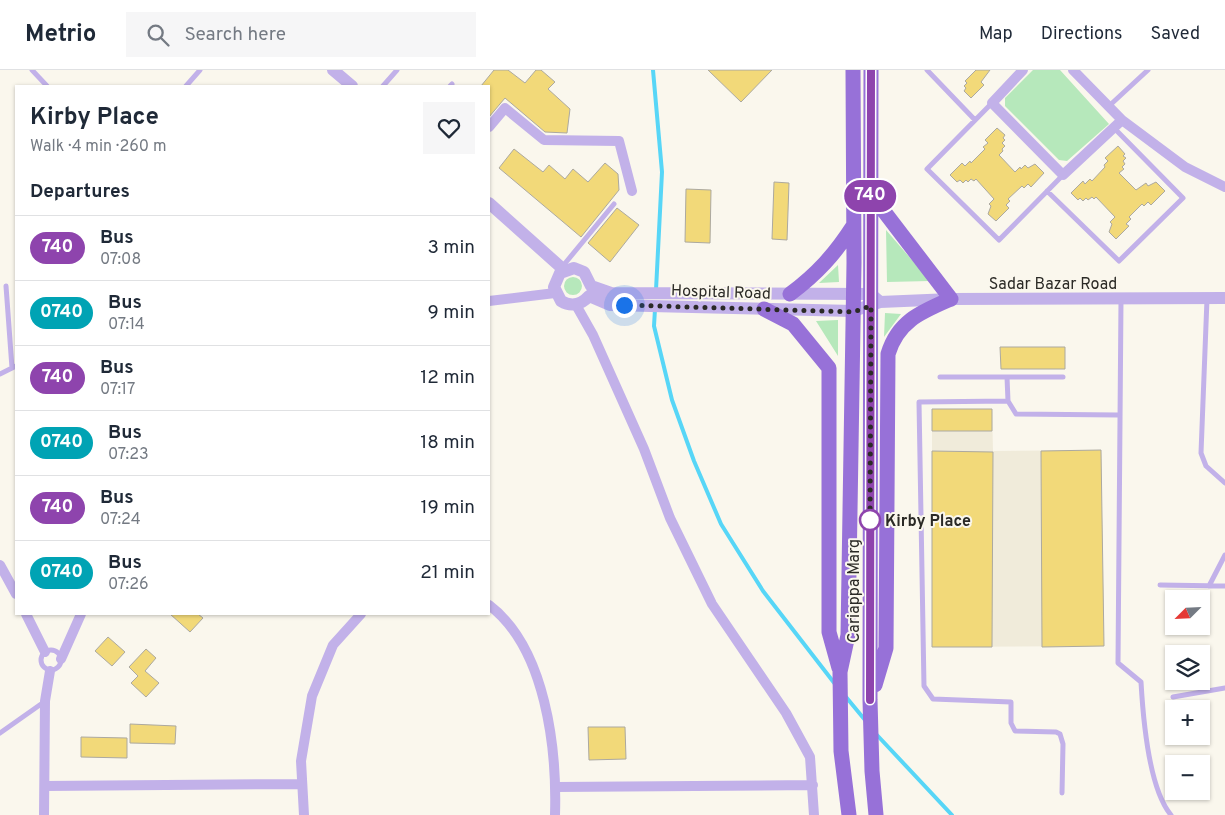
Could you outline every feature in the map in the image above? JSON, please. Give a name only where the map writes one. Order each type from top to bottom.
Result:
[{"type":"main road","points":[[853,70],[854,294]]},
{"type":"main road","name":"Cariappa Marg","points":[[871,70],[870,193],[874,301],[870,700],[872,771],[876,815]]},
{"type":"main road","points":[[870,193],[951,299],[909,319],[896,334],[888,354],[886,648],[870,700]]},
{"type":"main road","points":[[790,294],[813,277],[834,255],[853,226]]},
{"type":"main road","name":"Cariappa Marg","points":[[849,815],[841,751],[840,672],[848,635],[854,294]]},
{"type":"main road","points":[[764,309],[793,324],[829,368],[830,632],[840,672]]},
{"type":"main road","points":[[839,815],[846,786]]},
{"type":"street","points":[[333,70],[351,85]]},
{"type":"street","points":[[1023,70],[992,103],[1063,175],[1122,120]]},
{"type":"street","points":[[1073,70],[1122,120],[1185,167],[1225,187]]},
{"type":"street","points":[[490,126],[505,108],[544,140],[619,141],[632,190]]},
{"type":"street","points":[[490,204],[563,269],[574,268],[584,272],[590,291],[576,305]]},
{"type":"street","points":[[563,269],[557,277],[555,293],[561,301],[576,305],[597,344],[644,449],[670,518],[708,596],[786,713],[810,757],[814,815]]},
{"type":"street","name":"Hospital Road","points":[[590,291],[610,305],[624,299],[677,300],[790,294],[854,294],[874,301]]},
{"type":"street","points":[[490,301],[555,293]]},
{"type":"street","name":"Sadar Bazar Road","points":[[874,301],[1225,298]]},
{"type":"street","name":"Hospital Road","points":[[677,300],[764,309],[853,312]]},
{"type":"street","points":[[853,312],[874,301]]},
{"type":"street","points":[[0,565],[15,592]]},
{"type":"street","points":[[490,606],[501,615],[520,641],[534,672],[545,705],[556,788],[555,815]]},
{"type":"street","points":[[26,615],[44,652]]},
{"type":"street","points":[[61,659],[81,615]]},
{"type":"street","points":[[304,815],[301,761],[312,696],[332,645],[360,615]]},
{"type":"street","points":[[44,815],[45,701],[50,670]]},
{"type":"street","points":[[45,786],[301,784]]},
{"type":"street","points":[[556,788],[813,785]]},
{"type":"lane","points":[[32,70],[47,85]]},
{"type":"lane","points":[[187,85],[200,70]]},
{"type":"lane","points":[[384,85],[397,70]]},
{"type":"lane","points":[[927,70],[975,120]]},
{"type":"lane","points":[[1109,107],[1148,70]]},
{"type":"lane","points":[[992,103],[927,169],[933,176],[999,240],[1063,175]]},
{"type":"lane","points":[[1047,191],[1119,261],[1183,198],[1114,128]]},
{"type":"lane","points":[[563,269],[614,204]]},
{"type":"lane","points":[[0,374],[14,367],[6,286]]},
{"type":"lane","points":[[1207,298],[1201,453],[1206,466],[1216,477],[1225,482]]},
{"type":"lane","points":[[1121,299],[1118,415],[1118,663],[1141,682],[1142,710],[1154,785],[1171,815]]},
{"type":"lane","points":[[940,377],[1064,377]]},
{"type":"lane","points":[[1007,377],[1008,401],[1016,414],[1118,415]]},
{"type":"lane","points":[[1008,401],[919,402],[924,686],[933,699],[1011,702],[1010,723],[1015,731],[1056,732],[1060,734],[1064,744],[1062,794]]},
{"type":"lane","points":[[1209,586],[1225,555]]},
{"type":"lane","points":[[1160,586],[1225,586]]},
{"type":"lane","points":[[55,651],[61,659],[58,667],[50,670],[44,668],[41,662],[44,652],[55,651]]},
{"type":"lane","points":[[1173,697],[1225,688]]},
{"type":"lane","points":[[0,733],[3,727],[45,701]]},
{"type":"shaded area","points":[[932,409],[992,409],[993,451],[1101,450],[1104,646],[932,647]]},
{"type":"green space","points":[[1033,70],[1060,70],[1109,124],[1067,161],[1059,160],[1005,106],[1005,98]]},
{"type":"green space","points":[[886,230],[930,281],[887,282]]},
{"type":"green space","points":[[838,265],[839,282],[819,283]]},
{"type":"green space","points":[[573,277],[579,280],[582,286],[579,292],[573,295],[567,292],[564,286],[567,280]]},
{"type":"green space","points":[[885,313],[901,314],[884,337]]},
{"type":"green space","points":[[838,320],[838,356],[816,321]]},
{"type":"building","points":[[494,70],[508,70],[525,83],[536,70],[541,70],[555,82],[548,89],[570,109],[567,133],[545,132],[505,98],[490,116],[490,85],[482,85]]},
{"type":"building","points":[[708,70],[772,70],[741,102]]},
{"type":"building","points":[[976,70],[990,70],[981,82],[984,85],[971,98],[964,91],[966,88],[964,86],[967,83],[965,81]]},
{"type":"building","points":[[997,128],[1005,135],[1003,138],[1005,140],[1002,143],[1005,146],[999,155],[1015,172],[1025,165],[1028,168],[1035,164],[1044,173],[1031,187],[1028,184],[1024,188],[1022,186],[1008,199],[1010,201],[1006,205],[1009,208],[996,221],[988,214],[991,206],[989,204],[994,199],[976,179],[974,181],[971,179],[968,182],[966,180],[963,183],[960,180],[957,182],[950,175],[962,163],[965,166],[970,161],[971,163],[985,149],[983,147],[988,143],[985,140]]},
{"type":"building","points":[[1118,146],[1126,158],[1123,161],[1125,164],[1122,167],[1124,169],[1119,173],[1136,190],[1146,183],[1148,186],[1156,182],[1165,191],[1151,205],[1148,202],[1144,206],[1142,204],[1129,217],[1131,219],[1126,224],[1129,226],[1116,239],[1109,232],[1112,224],[1110,222],[1115,217],[1096,197],[1088,200],[1086,198],[1083,201],[1080,198],[1078,200],[1071,193],[1083,181],[1085,184],[1090,179],[1092,181],[1105,167],[1104,165],[1108,161],[1105,158]]},
{"type":"building","points":[[514,149],[543,172],[549,165],[565,179],[573,169],[588,182],[605,163],[618,174],[619,190],[581,237],[499,168]]},
{"type":"building","points":[[774,182],[789,183],[787,240],[772,239]]},
{"type":"building","points":[[686,189],[711,190],[710,243],[685,242]]},
{"type":"building","points":[[617,208],[639,225],[610,262],[588,243]]},
{"type":"building","points":[[1000,347],[1065,347],[1065,369],[1001,369]]},
{"type":"building","points":[[932,409],[992,409],[992,431],[932,431]]},
{"type":"building","points":[[1101,450],[1104,646],[1042,647],[1041,451]]},
{"type":"building","points":[[932,451],[993,452],[992,647],[932,647]]},
{"type":"building","points":[[171,615],[199,615],[203,618],[190,632]]},
{"type":"building","points":[[108,637],[125,652],[112,666],[95,651]]},
{"type":"building","points":[[146,649],[156,658],[145,671],[159,683],[146,697],[131,683],[138,676],[129,667]]},
{"type":"building","points":[[130,724],[176,726],[175,744],[130,743]]},
{"type":"building","points":[[588,727],[625,727],[626,759],[589,760]]},
{"type":"building","points":[[81,737],[127,738],[127,758],[81,757]]},
{"type":"waterway","points":[[653,70],[662,172],[656,290]]},
{"type":"waterway","points":[[655,309],[654,326],[672,400],[694,461],[721,524],[763,591],[835,684]]},
{"type":"waterway","points":[[846,697],[865,720]]},
{"type":"waterway","points":[[876,734],[952,815]]},
{"type":"bus line","name":"740","points":[[870,700],[871,70]]},
{"type":"place","name":"Kirby Place","points":[[870,520]]},
{"type":"route","points":[[624,305],[853,312],[871,306],[870,526],[870,520]]}]
